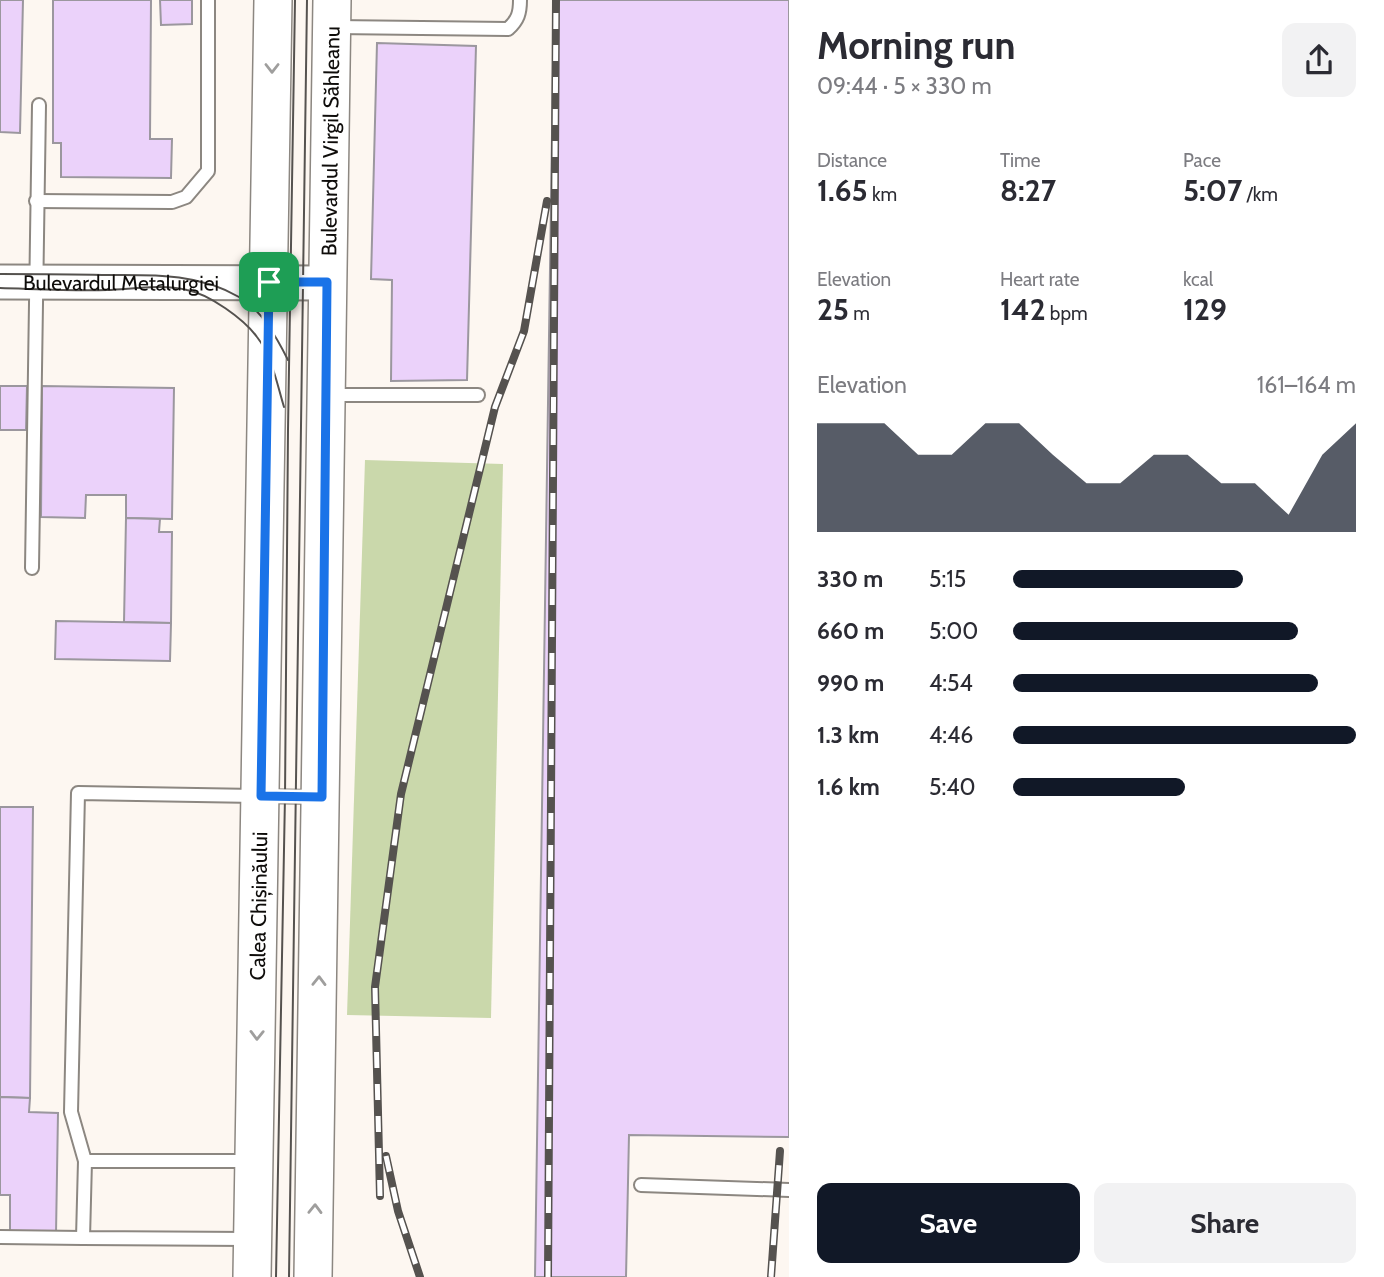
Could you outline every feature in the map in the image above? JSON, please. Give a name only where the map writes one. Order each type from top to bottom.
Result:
[{"type":"main road","points":[[269,282],[272,0]]},
{"type":"main road","name":"Bulevardul Virgil Săhleanu","points":[[327,282],[332,13]]},
{"type":"main road","name":"Bulevardul Metalurgiei","points":[[0,282],[327,282]]},
{"type":"main road","name":"Calea Chișinăului","points":[[252,1277],[269,282]]},
{"type":"main road","points":[[313,1277],[322,797],[327,282]]},
{"type":"lane","points":[[36,201],[172,202],[186,197],[208,171],[208,0]]},
{"type":"lane","points":[[332,13],[508,29],[515,23],[520,12],[520,0]]},
{"type":"lane","points":[[32,568],[39,105]]},
{"type":"lane","points":[[326,395],[478,395]]},
{"type":"lane","points":[[83,1238],[85,1161],[71,1112],[78,793],[322,797]]},
{"type":"lane","points":[[85,1161],[255,1161]]},
{"type":"lane","points":[[642,1185],[789,1189]]},
{"type":"lane","points":[[0,1237],[253,1239]]},
{"type":"green space","points":[[365,460],[503,464],[491,1018],[347,1015]]},
{"type":"building","points":[[0,0],[23,0],[20,133],[0,132]]},
{"type":"building","points":[[53,0],[151,0],[150,139],[172,139],[171,178],[61,177],[61,143],[53,143]]},
{"type":"building","points":[[160,0],[192,0],[192,24],[161,25]]},
{"type":"building","points":[[554,0],[789,0],[789,1137],[629,1135],[626,1277],[535,1277]]},
{"type":"building","points":[[377,43],[476,46],[467,380],[391,381],[392,280],[371,279]]},
{"type":"building","points":[[0,386],[27,386],[26,430],[0,430]]},
{"type":"building","points":[[42,386],[174,388],[172,519],[126,518],[126,495],[86,495],[85,518],[41,517]]},
{"type":"building","points":[[126,518],[160,519],[159,532],[172,532],[171,623],[124,622]]},
{"type":"building","points":[[56,621],[171,623],[170,661],[55,659]]},
{"type":"building","points":[[0,807],[33,807],[30,1098],[0,1097]]},
{"type":"building","points":[[0,1097],[30,1098],[29,1112],[58,1113],[56,1234],[10,1233],[10,1195],[0,1195]]},
{"type":"tram line","points":[[276,1277],[295,0]]},
{"type":"tram line","points":[[289,1277],[307,0]]},
{"type":"tram line","points":[[0,274],[155,275],[206,283],[247,302],[261,316],[288,360]]},
{"type":"tram line","points":[[0,288],[94,290],[158,287],[196,292],[225,308],[257,337],[270,361],[284,407]]},
{"type":"railway","points":[[548,1277],[556,0]]},
{"type":"railway","points":[[380,1196],[375,987],[401,794],[495,407],[524,331],[547,201]]},
{"type":"railway","points":[[771,1277],[780,1151]]},
{"type":"railway","points":[[386,1156],[398,1211],[420,1277]]},
{"type":"route","points":[[269,282],[327,282],[322,797],[261,796],[269,282]]}]
